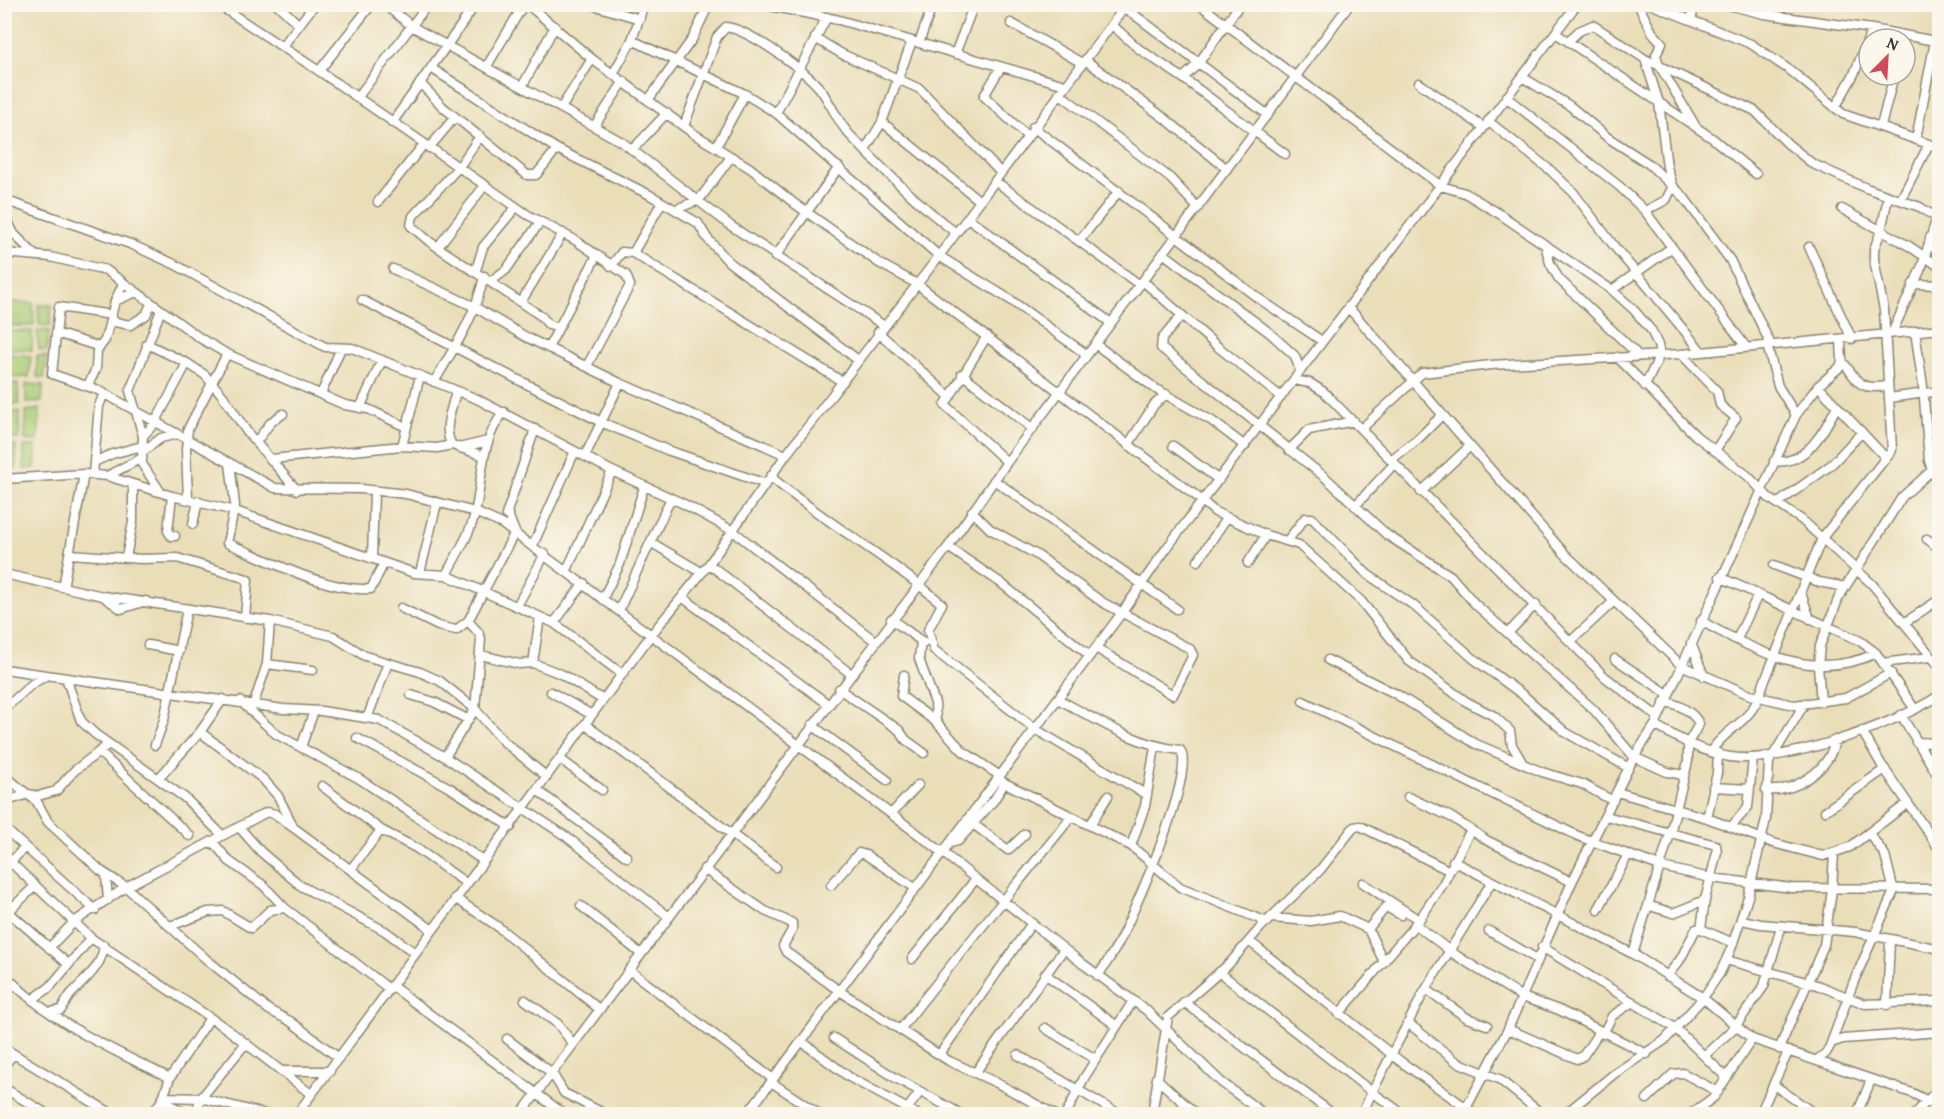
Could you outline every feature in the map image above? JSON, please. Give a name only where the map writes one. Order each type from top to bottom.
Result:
[{"type":"street","points":[[217,4],[319,71],[516,207],[563,233],[626,275],[630,285],[587,366]]},
{"type":"street","points":[[282,47],[315,4]]},
{"type":"street","points":[[319,71],[372,4]]},
{"type":"street","points":[[384,4],[413,27],[523,85],[633,149],[775,257],[881,329],[949,396]]},
{"type":"street","points":[[357,98],[413,27],[428,4]]},
{"type":"street","points":[[392,123],[476,4]]},
{"type":"street","points":[[487,66],[526,4],[592,59],[684,126],[886,267],[917,284],[1202,503],[1266,535],[1299,545],[1361,601],[1404,656],[1417,668],[1467,702],[1494,716],[1510,730],[1512,745],[1522,762]]},
{"type":"street","points":[[589,4],[640,19]]},
{"type":"street","points":[[614,74],[632,40],[644,4]]},
{"type":"street","points":[[649,99],[701,24],[709,4]]},
{"type":"street","points":[[760,4],[788,6],[1065,84]]},
{"type":"street","points":[[815,14],[820,4]]},
{"type":"street","points":[[865,150],[882,122],[896,80],[933,4]]},
{"type":"street","points":[[955,54],[974,4]]},
{"type":"street","points":[[1199,4],[1441,186],[1465,193],[1612,290],[1651,330],[1660,356],[1645,386]]},
{"type":"street","points":[[1183,78],[1198,64],[1240,4]]},
{"type":"street","points":[[520,1114],[891,619],[948,547],[1007,462],[1350,4]]},
{"type":"street","points":[[950,843],[958,841],[973,824],[1035,729],[1143,582],[1521,77],[1557,34],[1576,4]]},
{"type":"street","points":[[1638,4],[1652,32],[1662,43],[1656,55],[1659,64],[1696,127]]},
{"type":"street","points":[[1650,4],[1751,44],[1791,71],[1835,108],[1851,117],[1940,148]]},
{"type":"street","points":[[1691,20],[1695,4]]},
{"type":"street","points":[[1724,4],[1764,14],[1858,27]]},
{"type":"street","points":[[278,5],[299,25]]},
{"type":"street","points":[[297,1114],[651,635],[709,564],[786,455],[968,218],[1033,127],[1113,25],[1125,6],[1198,64],[1268,115]]},
{"type":"street","points":[[776,113],[827,17]]},
{"type":"street","points":[[1011,23],[1083,62],[1167,120],[1227,169]]},
{"type":"street","points":[[1113,25],[1139,49],[1183,78],[1285,154]]},
{"type":"street","points":[[1568,42],[1579,31],[1593,25],[1645,58],[1755,111],[1788,144],[1813,164],[1926,210],[1938,219]]},
{"type":"street","points":[[523,85],[555,26]]},
{"type":"street","points":[[684,126],[717,37],[726,27],[748,36],[798,70],[821,91],[841,124],[865,150],[909,194],[956,233]]},
{"type":"street","points":[[1557,34],[1696,127],[1756,174]]},
{"type":"street","points":[[815,38],[896,80],[910,84],[928,96],[1001,172]]},
{"type":"street","points":[[1916,139],[1937,42],[1917,39]]},
{"type":"street","points":[[632,40],[678,60],[745,94],[776,113],[939,256],[1009,299],[1087,355]]},
{"type":"street","points":[[1644,211],[1666,200],[1673,186],[1667,167],[1659,103],[1645,58]]},
{"type":"street","points":[[561,108],[592,59]]},
{"type":"street","points":[[1835,108],[1857,66]]},
{"type":"street","points":[[1001,67],[984,96],[1027,136]]},
{"type":"street","points":[[431,68],[557,149],[676,209],[699,224],[707,238],[729,262],[858,360]]},
{"type":"street","points":[[1521,77],[1570,106],[1607,137],[1649,164],[1673,186],[1730,260],[1769,345],[1778,386],[1790,407],[1798,411]]},
{"type":"street","points":[[595,125],[624,81]]},
{"type":"street","points":[[420,83],[455,117],[531,177],[536,175],[557,149]]},
{"type":"street","points":[[1419,83],[1486,124],[1573,192],[1702,352]]},
{"type":"street","points":[[1881,126],[1891,87]]},
{"type":"street","points":[[1059,93],[1170,178],[1198,207]]},
{"type":"street","points":[[716,147],[745,94]]},
{"type":"street","points":[[1506,97],[1619,186],[1644,211],[1746,346]]},
{"type":"street","points":[[633,149],[667,113]]},
{"type":"street","points":[[378,202],[426,146],[455,117]]},
{"type":"street","points":[[882,122],[980,201]]},
{"type":"street","points":[[1033,127],[1258,298],[1322,341]]},
{"type":"street","points":[[480,136],[459,167],[410,222],[417,232],[476,270],[541,316],[549,325],[558,328]]},
{"type":"street","points":[[1900,199],[1929,144]]},
{"type":"street","points":[[676,209],[699,200],[731,157]]},
{"type":"street","points":[[775,257],[838,167]]},
{"type":"street","points":[[995,182],[1142,283],[1281,397]]},
{"type":"street","points":[[438,247],[485,185]]},
{"type":"street","points":[[1080,240],[1119,191]]},
{"type":"street","points":[[1688,761],[1711,751],[1718,740],[1746,718],[1759,698],[1822,537],[1893,447],[1888,386],[1889,333],[1874,260],[1876,241],[1881,231],[1888,196]]},
{"type":"street","points":[[4,200],[130,244],[174,264],[318,344],[326,347],[352,348],[504,412],[612,471],[733,531],[875,641]]},
{"type":"street","points":[[633,253],[662,202]]},
{"type":"street","points":[[476,270],[483,247],[516,207]]},
{"type":"street","points":[[1889,333],[1913,284],[1938,219],[1940,207]]},
{"type":"street","points":[[1842,209],[1940,267]]},
{"type":"street","points":[[4,214],[14,234],[34,254]]},
{"type":"street","points":[[968,218],[1111,323]]},
{"type":"street","points":[[434,382],[471,322],[473,306],[487,278],[506,270],[540,222]]},
{"type":"street","points":[[521,303],[563,233]]},
{"type":"street","points":[[1930,238],[1940,261]]},
{"type":"street","points":[[1545,245],[1550,263],[1559,279],[1639,356]]},
{"type":"street","points":[[1809,247],[1851,339]]},
{"type":"street","points":[[1612,290],[1638,274],[1671,248]]},
{"type":"street","points":[[611,266],[622,252],[633,253],[843,382]]},
{"type":"street","points":[[4,253],[34,254],[100,268],[228,354],[345,405],[373,410],[406,427]]},
{"type":"street","points":[[1163,253],[1270,333],[1295,356],[1300,371]]},
{"type":"street","points":[[548,348],[597,255]]},
{"type":"street","points":[[393,269],[473,306],[548,348],[620,383],[786,455]]},
{"type":"street","points":[[88,385],[96,369],[100,347],[105,340],[115,301],[123,284]]},
{"type":"street","points":[[1913,284],[1940,285]]},
{"type":"street","points":[[115,301],[136,292]]},
{"type":"street","points":[[362,300],[601,422],[667,450],[768,480],[942,604],[928,630],[934,650]]},
{"type":"street","points":[[152,304],[146,315],[130,325],[61,306],[52,374],[88,385],[127,401],[138,413],[155,423],[275,488],[374,490],[406,494],[475,512],[502,524],[567,570],[942,852],[1165,1026],[1200,1063],[1264,1114]]},
{"type":"street","points":[[1348,307],[1414,380],[1535,522],[1613,602],[1681,666],[1759,698],[1785,704],[1846,698],[1891,673]]},
{"type":"street","points":[[127,401],[160,310]]},
{"type":"street","points":[[1182,315],[1162,339],[1161,348],[1259,428],[1326,478],[1387,535],[1451,576],[1475,604],[1594,710],[1634,756],[1672,774],[1684,775]]},
{"type":"street","points":[[471,322],[489,316]]},
{"type":"street","points":[[1361,429],[1419,374],[1617,357],[1660,356],[1746,346],[1841,341],[1889,333],[1940,329]]},
{"type":"street","points":[[1915,331],[1930,472],[1940,492]]},
{"type":"street","points":[[56,333],[100,347]]},
{"type":"street","points":[[987,336],[949,396],[946,408],[1007,462]]},
{"type":"street","points":[[1465,1111],[1487,1074],[1572,882],[1634,756],[1656,721],[1798,411],[1818,386],[1840,367],[1841,341]]},
{"type":"street","points":[[147,344],[188,363],[213,383],[256,442],[297,490]]},
{"type":"street","points":[[1095,344],[1166,394],[1212,421],[1245,446]]},
{"type":"street","points":[[321,394],[341,348]]},
{"type":"street","points":[[188,498],[186,440],[188,429],[228,354]]},
{"type":"street","points":[[1681,354],[1717,391],[1720,405],[1736,418],[1715,451]]},
{"type":"street","points":[[1617,357],[1696,436],[1822,537],[1880,591],[1940,667]]},
{"type":"street","points":[[360,408],[382,360]]},
{"type":"street","points":[[1842,361],[1852,378],[1860,385],[1873,388],[1888,386]]},
{"type":"street","points":[[143,436],[155,423],[188,363]]},
{"type":"street","points":[[962,374],[1033,429]]},
{"type":"street","points":[[402,446],[420,376]]},
{"type":"street","points":[[1294,380],[1318,388],[1354,421],[1513,586],[1536,604],[1570,642],[1615,686],[1656,721],[1688,743],[1732,758],[1772,757],[1862,731],[1938,700]]},
{"type":"street","points":[[585,456],[620,383]]},
{"type":"street","points":[[1818,386],[1886,458]]},
{"type":"street","points":[[456,392],[447,435],[455,446],[484,456]]},
{"type":"street","points":[[1889,398],[1940,392]]},
{"type":"street","points":[[63,587],[89,474],[94,462],[99,406],[104,393]]},
{"type":"street","points":[[1128,445],[1154,405],[1166,394]]},
{"type":"street","points":[[1774,461],[1791,459],[1818,440],[1837,406]]},
{"type":"street","points":[[494,407],[495,423]]},
{"type":"street","points":[[446,575],[475,512],[488,441],[495,423],[504,412]]},
{"type":"street","points":[[138,413],[143,436],[141,452],[145,471],[160,491]]},
{"type":"street","points":[[256,442],[274,418],[283,414]]},
{"type":"street","points":[[1355,506],[1393,461],[1442,415]]},
{"type":"street","points":[[1289,450],[1309,430],[1354,421]]},
{"type":"street","points":[[107,476],[161,438],[188,429]]},
{"type":"street","points":[[502,524],[536,429]]},
{"type":"street","points":[[1778,503],[1831,465],[1862,432]]},
{"type":"street","points":[[272,459],[402,446],[436,448],[488,441]]},
{"type":"street","points":[[1173,446],[1219,480]]},
{"type":"street","points":[[1421,492],[1470,446]]},
{"type":"street","points":[[533,545],[574,451]]},
{"type":"street","points":[[94,462],[112,454],[141,452]]},
{"type":"street","points":[[230,463],[235,511],[227,543],[312,578],[346,588],[372,589],[384,562]]},
{"type":"street","points":[[567,570],[612,471]]},
{"type":"street","points":[[1821,702],[1818,666],[1827,626],[1845,587],[1902,497],[1930,472]]},
{"type":"street","points":[[4,479],[89,474],[107,476],[172,496],[235,511],[372,559],[420,573],[446,575],[554,623],[622,674]]},
{"type":"street","points":[[994,480],[1143,582],[1177,609]]},
{"type":"street","points":[[126,557],[134,509],[133,485]]},
{"type":"street","points":[[603,598],[620,564],[644,487]]},
{"type":"street","points":[[372,559],[374,490]]},
{"type":"street","points":[[172,496],[168,531],[171,536],[175,536]]},
{"type":"street","points":[[620,610],[652,543],[670,498]]},
{"type":"street","points":[[193,525],[198,501]]},
{"type":"street","points":[[420,573],[437,503]]},
{"type":"street","points":[[972,511],[990,529],[1037,555],[1121,614],[1192,652],[1175,694],[1144,680],[1095,648]]},
{"type":"street","points":[[507,512],[515,532]]},
{"type":"street","points":[[1198,561],[1227,517]]},
{"type":"street","points":[[1287,541],[1305,518],[1312,518],[1367,574],[1413,605],[1474,659],[1523,695],[1565,732],[1629,768]]},
{"type":"street","points":[[401,608],[439,627],[456,630],[468,621],[515,532]]},
{"type":"street","points":[[1248,563],[1266,535]]},
{"type":"street","points":[[1927,539],[1940,549]]},
{"type":"street","points":[[652,543],[701,572]]},
{"type":"street","points":[[129,547],[141,559]]},
{"type":"street","points":[[948,547],[1001,583],[1090,656]]},
{"type":"street","points":[[70,554],[141,559],[177,558],[248,580],[245,618]]},
{"type":"street","points":[[517,606],[545,554]]},
{"type":"street","points":[[709,564],[851,674]]},
{"type":"street","points":[[1774,565],[1806,578],[1845,587]]},
{"type":"street","points":[[4,574],[103,596],[121,609],[147,601],[270,621],[333,636],[365,656],[430,676],[460,696],[475,709],[503,741],[547,777]]},
{"type":"street","points":[[1720,577],[1860,641],[1876,653],[1914,708]]},
{"type":"street","points":[[554,623],[584,584]]},
{"type":"street","points":[[1801,593],[1810,619]]},
{"type":"street","points":[[1737,639],[1758,595]]},
{"type":"street","points":[[682,597],[828,704]]},
{"type":"street","points":[[1904,623],[1940,598]]},
{"type":"street","points":[[1570,642],[1613,602]]},
{"type":"street","points":[[1509,632],[1536,604]]},
{"type":"street","points":[[155,745],[164,720],[188,609]]},
{"type":"street","points":[[533,663],[540,617]]},
{"type":"street","points":[[891,619],[1035,729],[1147,795]]},
{"type":"street","points":[[254,703],[267,664],[270,621]]},
{"type":"street","points":[[445,757],[475,709],[481,636],[468,621]]},
{"type":"street","points":[[1701,621],[1775,658],[1818,666],[1851,662],[1876,653]]},
{"type":"street","points":[[921,641],[919,658],[935,703],[936,722]]},
{"type":"street","points":[[1691,643],[1704,676]]},
{"type":"street","points":[[148,645],[179,651]]},
{"type":"street","points":[[481,655],[519,664],[533,663],[561,674],[603,700]]},
{"type":"street","points":[[1883,663],[1930,657]]},
{"type":"street","points":[[1615,659],[1668,693]]},
{"type":"street","points":[[1328,660],[1396,694],[1476,744],[1542,772],[1615,796],[1707,818],[1759,838],[1814,855],[1823,856],[1845,849],[1908,803]]},
{"type":"street","points":[[368,716],[388,663]]},
{"type":"street","points":[[267,664],[313,670]]},
{"type":"street","points":[[4,669],[314,711],[368,716],[445,757],[567,837],[669,917]]},
{"type":"street","points":[[27,672],[32,684]]},
{"type":"street","points":[[904,675],[901,696],[936,722],[963,751],[1000,780],[1131,846],[1180,887],[1269,920],[1311,921],[1340,916],[1368,929],[1384,962]]},
{"type":"street","points":[[4,709],[32,684],[46,676]]},
{"type":"street","points":[[66,678],[81,721],[109,744],[193,804],[222,835]]},
{"type":"street","points":[[839,688],[899,730],[906,740],[924,753]]},
{"type":"street","points":[[551,692],[592,715]]},
{"type":"street","points":[[460,696],[477,693]]},
{"type":"street","points":[[411,695],[467,719]]},
{"type":"street","points":[[159,778],[200,732],[223,699]]},
{"type":"street","points":[[1058,699],[1155,747],[1180,750],[1184,756],[1179,790],[1154,864],[1116,947],[1098,976]]},
{"type":"street","points":[[240,701],[276,734],[358,778],[484,861]]},
{"type":"street","points":[[1303,701],[1592,842],[1662,867],[1711,878],[1832,890],[1856,888],[1894,891],[1940,890]]},
{"type":"street","points":[[1633,954],[1662,867],[1688,761],[1688,743],[1699,724],[1697,719],[1674,703],[1664,702]]},
{"type":"street","points":[[1408,1023],[1457,1062],[1506,1084],[1542,1114],[1565,1114],[1623,1067],[1647,1054],[1676,1028],[1703,998],[1726,960],[1742,920],[1759,838],[1766,819],[1766,790],[1772,757],[1805,703]]},
{"type":"street","points":[[301,747],[314,711]]},
{"type":"street","points":[[1901,715],[1916,742],[1935,765],[1940,779]]},
{"type":"street","points":[[812,724],[887,780]]},
{"type":"street","points":[[586,725],[643,769],[672,786],[776,867]]},
{"type":"street","points":[[1862,731],[1884,769],[1940,850]]},
{"type":"street","points":[[200,732],[263,779],[278,796],[294,828]]},
{"type":"street","points":[[357,738],[450,788],[511,827]]},
{"type":"street","points":[[1766,790],[1785,790],[1808,777],[1828,759],[1835,740]]},
{"type":"street","points":[[1916,742],[1940,743]]},
{"type":"street","points":[[4,802],[28,794],[38,796],[56,791],[74,771],[109,744]]},
{"type":"street","points":[[1131,846],[1147,795],[1155,747]]},
{"type":"street","points":[[1707,818],[1713,787],[1711,751]]},
{"type":"street","points":[[99,752],[190,836]]},
{"type":"street","points":[[1731,827],[1748,807],[1754,758]]},
{"type":"street","points":[[560,759],[602,790]]},
{"type":"street","points":[[1825,811],[1884,769]]},
{"type":"street","points":[[4,775],[37,802],[48,822],[106,875],[126,888],[269,1010],[290,1021],[339,1058]]},
{"type":"street","points":[[751,1113],[838,990],[942,852],[1000,780]]},
{"type":"street","points":[[891,814],[918,785]]},
{"type":"street","points":[[322,786],[381,830],[416,848],[466,883]]},
{"type":"street","points":[[1713,787],[1749,789]]},
{"type":"street","points":[[537,790],[627,857]]},
{"type":"street","points":[[1090,825],[1108,796]]},
{"type":"street","points":[[1408,797],[1451,817],[1470,831],[1572,882]]},
{"type":"street","points":[[50,948],[74,922],[126,888],[267,812],[275,814],[432,929]]},
{"type":"street","points":[[900,1030],[1072,816]]},
{"type":"street","points":[[1606,816],[1716,845],[1717,852],[1701,928]]},
{"type":"street","points":[[973,824],[1008,849],[1025,834]]},
{"type":"street","points":[[1152,1114],[1156,1078],[1168,1017],[1219,972],[1320,870],[1354,827],[1360,826],[1448,870]]},
{"type":"street","points":[[239,827],[261,852],[301,886],[385,931],[414,953]]},
{"type":"street","points":[[4,828],[95,910]]},
{"type":"street","points":[[351,869],[381,830]]},
{"type":"street","points":[[1339,1014],[1417,922],[1443,884],[1448,870],[1470,831]]},
{"type":"street","points":[[1817,1060],[1826,1053],[1831,1043],[1848,997],[1894,891],[1885,855],[1869,833]]},
{"type":"street","points":[[212,841],[229,861],[262,885],[285,908],[564,1114]]},
{"type":"street","points":[[25,847],[7,862],[91,938],[246,1043],[311,1094]]},
{"type":"street","points":[[831,885],[859,853],[866,855],[915,888]]},
{"type":"street","points":[[1760,1114],[1774,1085],[1783,1051],[1827,931],[1834,853]]},
{"type":"street","points":[[1598,910],[1628,855]]},
{"type":"street","points":[[1453,861],[1491,883],[1633,954],[1703,998],[1752,1039],[1912,1093],[1940,1107]]},
{"type":"street","points":[[704,869],[765,911],[792,923],[792,930],[783,946],[786,952],[838,990],[940,1054],[997,1083],[1037,1110],[1049,1114]]},
{"type":"street","points":[[106,875],[108,900]]},
{"type":"street","points":[[912,959],[975,880]]},
{"type":"street","points":[[1363,883],[1404,911],[1450,949],[1522,997],[1560,1010],[1601,1033],[1647,1054]]},
{"type":"street","points":[[1362,1114],[1426,989],[1491,883]]},
{"type":"street","points":[[35,886],[6,910],[68,964]]},
{"type":"street","points":[[456,898],[497,926],[599,1009]]},
{"type":"street","points":[[1650,906],[1673,913],[1706,900]]},
{"type":"street","points":[[581,906],[641,954]]},
{"type":"street","points":[[170,926],[208,912],[223,911],[251,928],[270,910],[285,908]]},
{"type":"street","points":[[1368,929],[1386,908],[1401,915],[1404,911]]},
{"type":"street","points":[[1742,920],[1781,927],[1874,937],[1940,949]]},
{"type":"street","points":[[940,1054],[1032,923]]},
{"type":"street","points":[[1547,937],[1558,926],[1574,924]]},
{"type":"street","points":[[1705,1055],[1735,1027],[1764,986],[1781,927]]},
{"type":"street","points":[[1701,928],[1733,943]]},
{"type":"street","points":[[1667,976],[1680,960],[1694,932],[1701,928]]},
{"type":"street","points":[[1489,931],[1537,959]]},
{"type":"street","points":[[32,1000],[50,987],[91,938]]},
{"type":"street","points":[[1249,940],[1392,1055],[1465,1111],[1474,1114]]},
{"type":"street","points":[[1887,1005],[1887,965],[1890,941]]},
{"type":"street","points":[[51,1012],[61,1010],[69,996],[94,971],[103,958],[104,945]]},
{"type":"street","points":[[1542,947],[1676,1028],[1726,1077]]},
{"type":"street","points":[[975,1073],[1064,949]]},
{"type":"street","points":[[1726,960],[1783,975],[1865,1004],[1887,1005],[1940,1001]]},
{"type":"street","points":[[629,970],[772,1081],[819,1114]]},
{"type":"street","points":[[1219,972],[1403,1114]]},
{"type":"street","points":[[4,974],[32,1000],[83,1034],[170,1078]]},
{"type":"street","points":[[1045,974],[1117,1026]]},
{"type":"street","points":[[1764,986],[1783,975]]},
{"type":"street","points":[[1426,989],[1467,1018],[1487,1025]]},
{"type":"street","points":[[525,1000],[558,1024],[573,1044]]},
{"type":"street","points":[[1066,1114],[1095,1059],[1133,1001]]},
{"type":"street","points":[[1184,1002],[1333,1114]]},
{"type":"street","points":[[1508,1029],[1576,1059],[1583,1056],[1612,1016],[1633,1002]]},
{"type":"street","points":[[152,1114],[163,1098],[170,1078],[210,1018]]},
{"type":"street","points":[[1045,1028],[1095,1059]]},
{"type":"street","points":[[1836,1030],[1843,1039]]},
{"type":"street","points":[[1831,1043],[1843,1039],[1940,1032]]},
{"type":"street","points":[[834,1038],[920,1092],[961,1114]]},
{"type":"street","points":[[507,1039],[552,1073],[564,1093],[605,1114]]},
{"type":"street","points":[[1691,1114],[1718,1092],[1752,1039]]},
{"type":"street","points":[[801,1041],[849,1077],[917,1114]]},
{"type":"street","points":[[195,1114],[201,1098],[246,1043]]},
{"type":"street","points":[[4,1048],[112,1114]]},
{"type":"street","points":[[1826,1053],[1829,1065]]},
{"type":"street","points":[[4,1065],[13,1055]]},
{"type":"street","points":[[1018,1055],[1119,1114]]},
{"type":"street","points":[[281,1071],[330,1071]]},
{"type":"street","points":[[1647,1099],[1674,1074],[1683,1073],[1718,1092]]},
{"type":"street","points":[[1156,1078],[1196,1114]]},
{"type":"street","points":[[1857,1114],[1871,1080]]},
{"type":"street","points":[[1774,1085],[1815,1114]]},
{"type":"street","points":[[1915,1114],[1940,1087]]},
{"type":"street","points":[[4,1088],[47,1114]]},
{"type":"street","points":[[908,1108],[920,1092]]},
{"type":"street","points":[[163,1098],[201,1098],[265,1114]]},
{"type":"street","points":[[163,1098],[186,1114]]},
{"type":"green space","points":[[4,302],[33,303],[34,326],[5,326]]},
{"type":"green space","points":[[38,305],[52,305],[50,326],[39,325]]},
{"type":"green space","points":[[5,331],[32,331],[32,350],[5,349]]},
{"type":"green space","points":[[37,331],[49,331],[47,351],[39,350]]},
{"type":"green space","points":[[5,354],[31,356],[29,377],[5,378]]},
{"type":"green space","points":[[37,356],[47,356],[44,378],[37,377]]},
{"type":"green space","points":[[18,383],[19,404],[5,405],[5,384]]},
{"type":"green space","points":[[26,384],[43,385],[42,402],[26,403]]},
{"type":"green space","points":[[40,409],[38,441],[25,440],[26,411]]},
{"type":"green space","points":[[19,411],[19,439],[5,439],[5,413]]},
{"type":"green space","points":[[16,445],[16,468],[5,470],[5,446]]},
{"type":"green space","points":[[24,446],[36,446],[35,468],[24,469]]}]
